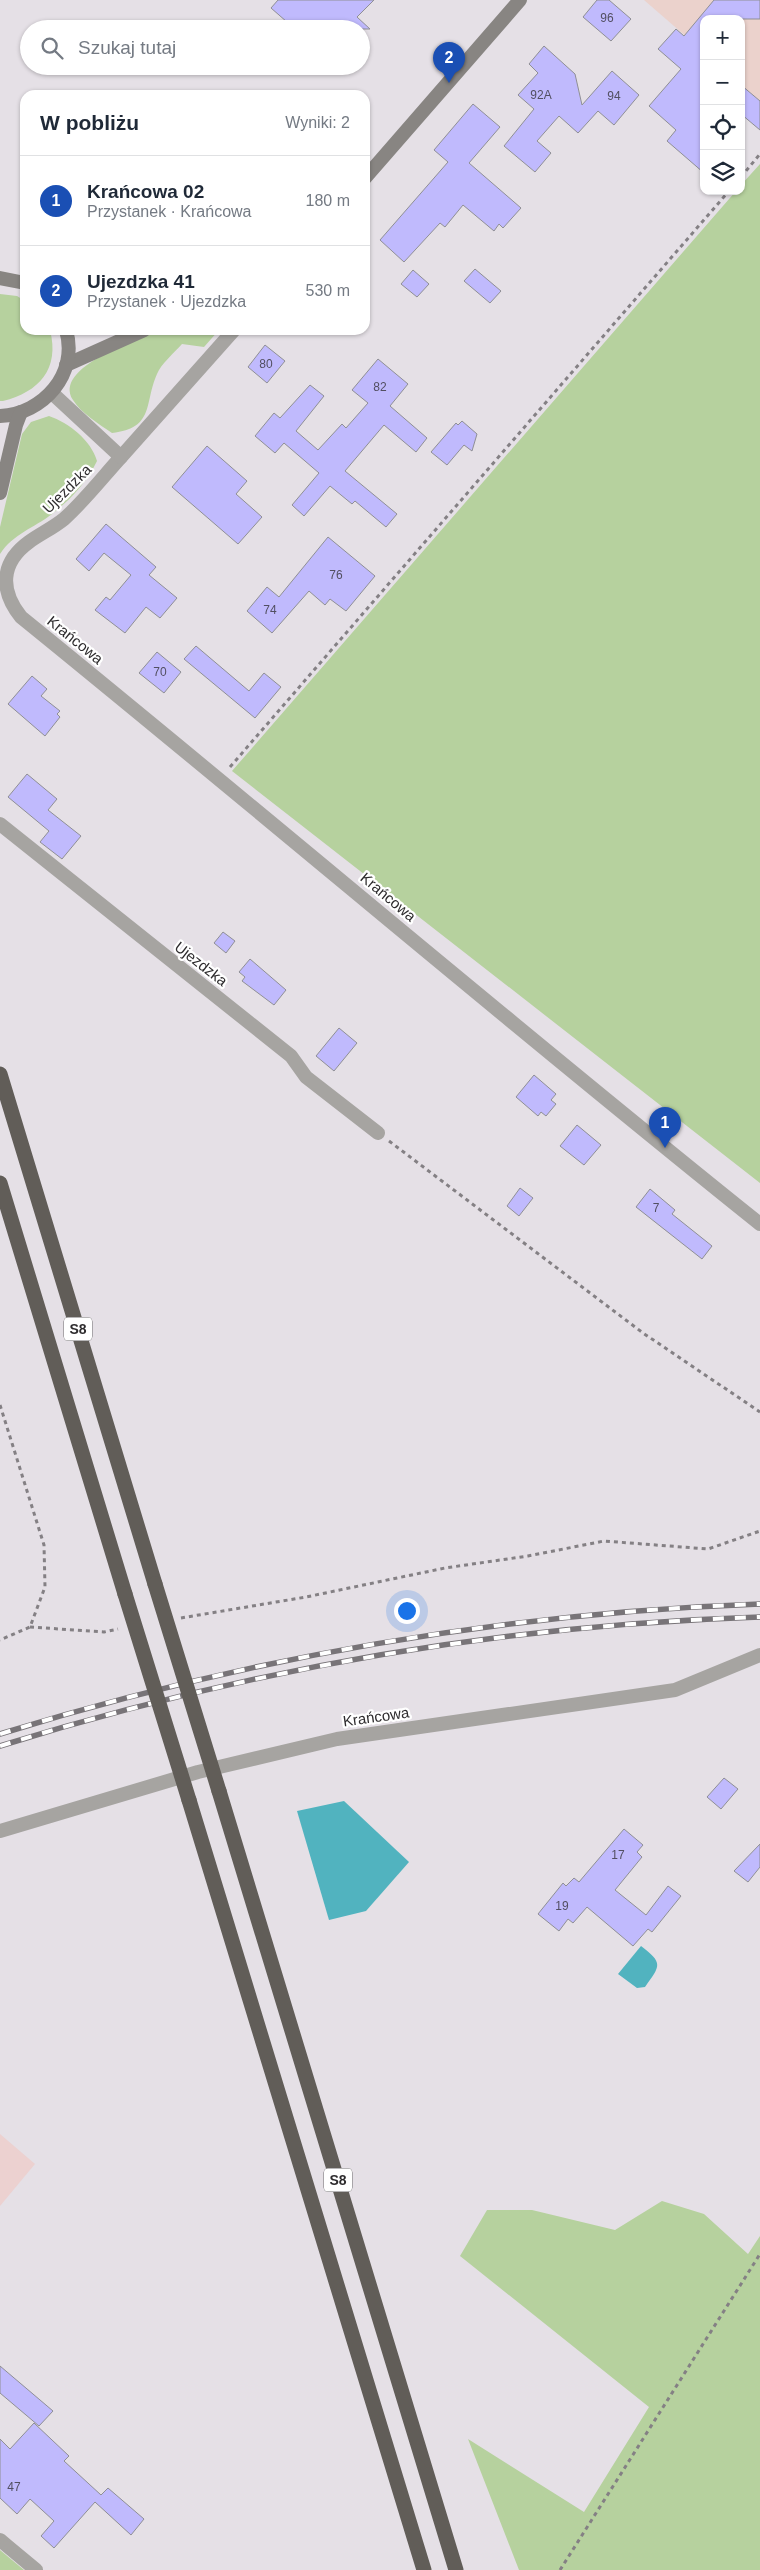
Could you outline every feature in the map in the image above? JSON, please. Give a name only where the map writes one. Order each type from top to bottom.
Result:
[{"type":"highway","name":"S8","points":[[0,1074],[456,2570]]},
{"type":"highway","name":"S8","points":[[0,1182],[424,2570]]},
{"type":"main road","points":[[370,172],[520,0]]},
{"type":"main road","points":[[0,278],[20,282]]},
{"type":"main road","points":[[0,416],[21,412],[39,403],[52,393],[66,364],[69,350],[67,335]]},
{"type":"main road","points":[[66,364],[133,335]]},
{"type":"main road","points":[[0,493],[16,425],[21,412]]},
{"type":"street","name":"Ujezdzka","points":[[5,589],[5,575],[12,559],[27,543],[56,525],[83,501],[120,456],[229,335]]},
{"type":"street","points":[[52,393],[120,456]]},
{"type":"street","name":"Krańcowa","points":[[5,589],[10,604],[20,617],[220,778],[664,1148],[760,1224]]},
{"type":"street","name":"Ujezdzka","points":[[0,824],[291,1056],[306,1078],[378,1133]]},
{"type":"street","name":"Krańcowa","points":[[0,1831],[198,1772],[337,1739],[675,1690],[760,1655]]},
{"type":"street","points":[[0,2540],[36,2570]]},
{"type":"path","points":[[745,171],[760,154]]},
{"type":"path","points":[[220,778],[726,195]]},
{"type":"path","points":[[378,1133],[642,1333],[760,1412]]},
{"type":"path","points":[[0,1404],[44,1545],[45,1587],[30,1627]]},
{"type":"path","points":[[172,1620],[306,1597],[446,1568],[528,1556],[604,1541],[708,1549],[760,1531]]},
{"type":"path","points":[[0,1640],[30,1627],[104,1632],[124,1628]]},
{"type":"path","points":[[560,2570],[760,2254]]},
{"type":"shaded area","points":[[644,0],[760,0],[760,101],[745,88],[745,15],[700,15],[700,49]]},
{"type":"shaded area","points":[[0,2134],[35,2164],[0,2206]]},
{"type":"green space","points":[[760,164],[760,1183],[232,771],[733,195],[745,195],[745,181]]},
{"type":"green space","points":[[0,294],[20,298],[20,335],[51,335],[52,356],[44,377],[36,385],[16,397],[0,401]]},
{"type":"green space","points":[[148,335],[215,335],[204,347],[182,344],[159,370],[142,420],[126,430],[112,433],[85,414],[76,405],[70,388],[75,376],[86,366],[118,347]]},
{"type":"green space","points":[[49,416],[64,423],[78,433],[90,446],[97,461],[78,490],[65,503],[45,519],[17,536],[0,554],[0,527],[22,434],[31,422]]},
{"type":"green space","points":[[662,2201],[704,2214],[748,2254],[760,2236],[760,2570],[519,2570],[468,2439],[584,2512],[649,2407],[460,2256],[487,2210],[532,2210],[615,2230]]},
{"type":"green space","points":[[0,2550],[24,2570],[0,2570]]},
{"type":"water","points":[[344,1801],[409,1862],[366,1911],[329,1920],[297,1811]]},
{"type":"water","points":[[641,1946],[653,1956],[657,1969],[645,1987],[637,1988],[618,1974]]},
{"type":"building","points":[[278,0],[374,0],[357,17],[360,20],[285,20],[271,8]]},
{"type":"building","points":[[597,0],[609,0],[631,19],[611,41],[583,17]]},
{"type":"building","points":[[714,0],[760,0],[760,19],[745,19],[745,15],[702,15]]},
{"type":"building","points":[[700,17],[700,170],[667,141],[676,130],[649,106],[681,69],[658,49],[676,29],[684,36]]},
{"type":"building","points":[[544,46],[575,74],[582,105],[612,71],[639,95],[614,125],[598,111],[578,133],[559,116],[537,141],[551,153],[535,172],[504,146],[534,109],[518,95],[538,73],[529,64]]},
{"type":"building","points":[[745,88],[760,101],[760,130],[745,117]]},
{"type":"building","points":[[473,104],[500,127],[469,163],[521,208],[503,228],[499,224],[494,231],[463,205],[445,227],[440,223],[404,262],[380,240],[448,162],[434,150]]},
{"type":"building","points":[[475,269],[501,291],[490,303],[464,281]]},
{"type":"building","points":[[413,270],[429,284],[417,297],[401,284]]},
{"type":"building","points":[[265,345],[285,361],[267,383],[248,367]]},
{"type":"building","points":[[378,359],[408,384],[390,406],[427,438],[416,452],[384,425],[345,471],[397,514],[386,527],[355,501],[352,504],[330,486],[304,516],[292,505],[319,473],[284,443],[275,453],[255,436],[274,413],[280,418],[310,385],[324,396],[296,431],[318,450],[342,424],[346,428],[368,403],[352,390]]},
{"type":"building","points":[[462,421],[477,434],[472,451],[464,445],[447,465],[431,452],[456,423],[458,425]]},
{"type":"building","points":[[207,446],[247,481],[236,494],[262,517],[238,544],[172,487]]},
{"type":"building","points":[[106,524],[156,567],[149,575],[177,598],[160,618],[146,607],[125,633],[95,610],[106,597],[110,600],[131,575],[104,553],[89,571],[76,559]]},
{"type":"building","points":[[328,537],[375,576],[346,611],[330,599],[325,605],[309,591],[272,633],[247,611],[267,587],[279,597]]},
{"type":"building","points":[[196,646],[249,691],[264,673],[281,687],[255,718],[184,659]]},
{"type":"building","points":[[157,652],[181,672],[164,693],[139,673]]},
{"type":"building","points":[[32,676],[47,689],[41,696],[60,711],[57,714],[60,717],[45,736],[8,704]]},
{"type":"building","points":[[27,774],[57,799],[48,810],[81,836],[62,859],[40,842],[49,831],[8,797]]},
{"type":"building","points":[[223,932],[235,941],[226,953],[214,943]]},
{"type":"building","points":[[250,959],[286,990],[274,1005],[242,981],[245,977],[239,972]]},
{"type":"building","points":[[339,1028],[357,1043],[334,1071],[316,1056]]},
{"type":"building","points":[[534,1075],[556,1094],[551,1100],[556,1104],[546,1116],[541,1112],[538,1116],[516,1097]]},
{"type":"building","points":[[577,1125],[601,1145],[584,1165],[560,1146]]},
{"type":"building","points":[[520,1188],[533,1198],[519,1216],[507,1206]]},
{"type":"building","points":[[650,1189],[675,1210],[672,1214],[712,1246],[702,1259],[636,1207]]},
{"type":"building","points":[[724,1778],[738,1789],[721,1809],[707,1797]]},
{"type":"building","points":[[624,1829],[643,1845],[637,1852],[642,1857],[615,1890],[646,1915],[668,1886],[681,1896],[652,1932],[648,1929],[633,1946],[587,1907],[573,1923],[568,1919],[559,1931],[538,1914],[563,1883],[566,1886],[574,1878],[579,1882]]},
{"type":"building","points":[[760,1844],[760,1867],[748,1882],[734,1871]]},
{"type":"building","points":[[0,2366],[53,2411],[39,2426],[0,2393]]},
{"type":"building","points":[[34,2423],[69,2456],[64,2461],[101,2495],[108,2488],[144,2519],[131,2535],[95,2502],[54,2548],[41,2536],[54,2521],[30,2499],[17,2514],[0,2498],[0,2439],[10,2449]]},
{"type":"railway","points":[[0,1734],[92,1707],[186,1683],[376,1644],[568,1617],[760,1604]]},
{"type":"railway","points":[[0,1746],[92,1719],[186,1695],[280,1674],[376,1656],[471,1641],[567,1630],[760,1617]]},
{"type":"place","name":"Ujezdzka 41","points":[[449,83]]},
{"type":"place","name":"Krańcowa 02","points":[[665,1148]]}]
